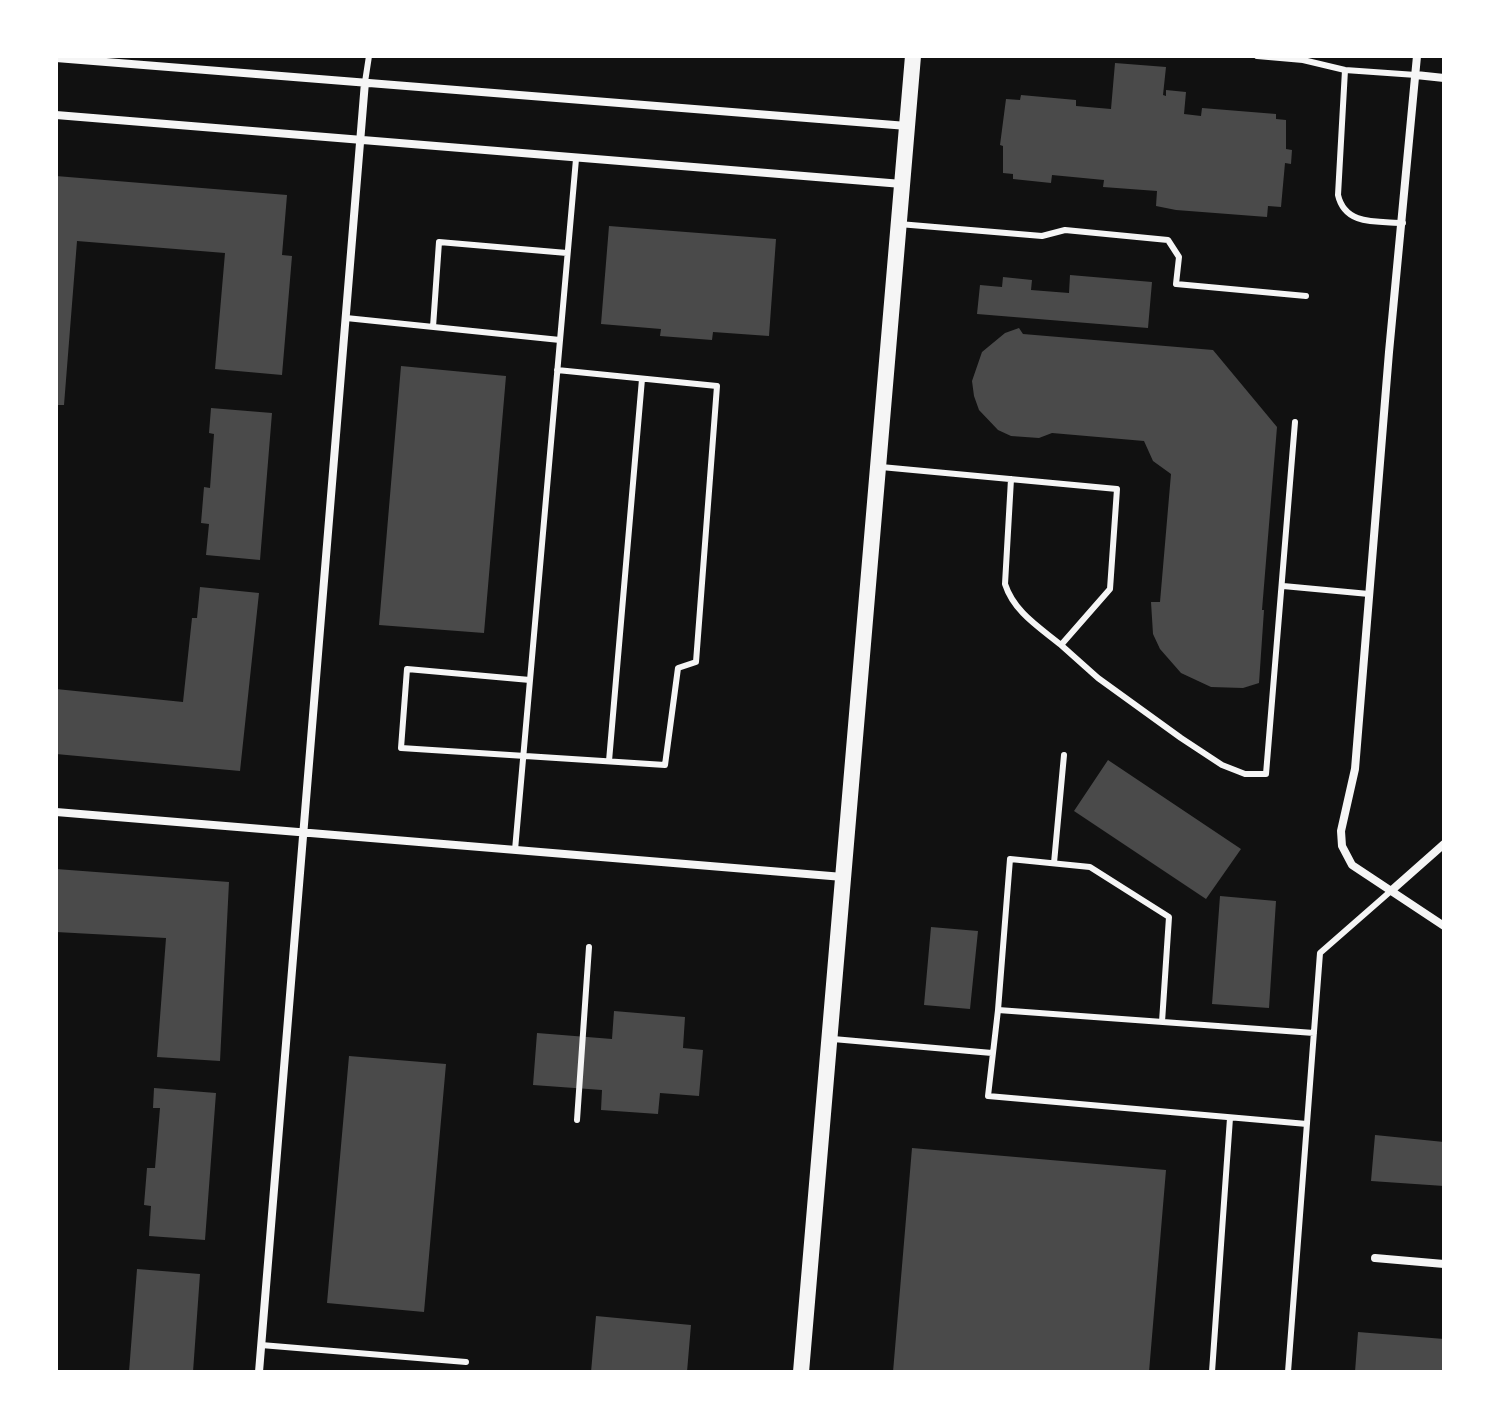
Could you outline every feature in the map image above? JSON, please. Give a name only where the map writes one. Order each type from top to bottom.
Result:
[{"type":"main road","points":[[801,1372],[913,56]]},
{"type":"street","points":[[1417,56],[1353,785],[1342,821],[1341,839],[1352,865],[1444,926]]},
{"type":"street","points":[[56,58],[907,126]]},
{"type":"street","points":[[1416,75],[1444,78]]},
{"type":"street","points":[[259,1372],[365,82]]},
{"type":"street","points":[[56,115],[902,184]]},
{"type":"street","points":[[56,812],[843,877]]},
{"type":"street","points":[[1392,890],[1444,844]]},
{"type":"street","points":[[1375,1258],[1444,1264]]},
{"type":"lane","points":[[365,82],[369,56]]},
{"type":"lane","points":[[1257,56],[1303,60],[1345,70],[1416,75]]},
{"type":"lane","points":[[1345,70],[1340,205],[1344,212],[1363,220],[1403,223]]},
{"type":"lane","points":[[515,850],[576,159]]},
{"type":"lane","points":[[898,224],[1042,236],[1065,230],[1168,240],[1179,257],[1176,284],[1306,296]]},
{"type":"lane","points":[[433,327],[439,242],[567,253]]},
{"type":"lane","points":[[346,318],[560,340]]},
{"type":"lane","points":[[530,680],[407,669],[401,748],[665,765],[678,668],[696,662],[717,386],[557,370]]},
{"type":"lane","points":[[609,761],[642,379]]},
{"type":"lane","points":[[1011,479],[1005,584],[1009,598],[1026,617],[1128,700],[1222,765],[1245,774],[1266,774],[1295,422]]},
{"type":"lane","points":[[878,467],[1117,489],[1110,589],[1061,645]]},
{"type":"lane","points":[[1283,586],[1369,594]]},
{"type":"lane","points":[[1054,863],[1064,755]]},
{"type":"lane","points":[[1162,1022],[1169,917],[1090,867],[1010,859],[988,1096],[1307,1124]]},
{"type":"lane","points":[[1288,1372],[1320,953],[1392,890]]},
{"type":"lane","points":[[577,1120],[589,947]]},
{"type":"lane","points":[[998,1010],[1314,1033]]},
{"type":"lane","points":[[829,1039],[992,1053]]},
{"type":"lane","points":[[1212,1372],[1230,1118]]},
{"type":"lane","points":[[261,1345],[466,1362]]},
{"type":"building","points":[[1115,63],[1166,67],[1163,95],[1166,96],[1166,90],[1186,92],[1184,114],[1201,116],[1202,108],[1276,114],[1276,119],[1286,120],[1286,149],[1292,150],[1291,164],[1285,163],[1281,207],[1268,206],[1267,217],[1176,210],[1156,206],[1157,191],[1103,187],[1104,180],[1052,175],[1051,183],[1013,179],[1013,174],[1003,173],[1003,146],[1000,145],[1006,99],[1020,100],[1021,95],[1076,100],[1076,106],[1111,109]]},
{"type":"building","points":[[56,176],[287,195],[282,255],[292,256],[282,375],[215,369],[225,253],[77,241],[64,405],[56,405]]},
{"type":"building","points":[[609,226],[776,239],[769,336],[713,332],[712,340],[660,336],[661,329],[601,324]]},
{"type":"building","points":[[1070,275],[1152,282],[1148,328],[977,314],[980,285],[1002,287],[1003,277],[1032,280],[1031,290],[1069,293]]},
{"type":"building","points":[[1019,328],[1023,334],[1213,350],[1277,427],[1259,683],[1243,688],[1211,687],[1181,673],[1160,649],[1153,634],[1151,602],[1160,602],[1171,474],[1153,461],[1144,441],[1052,433],[1039,438],[1011,436],[998,430],[979,410],[972,381],[982,352],[1005,333]]},
{"type":"building","points":[[401,366],[506,376],[484,633],[379,625]]},
{"type":"building","points":[[211,408],[272,413],[260,560],[206,555],[209,524],[201,523],[204,487],[210,488],[214,434],[209,433]]},
{"type":"building","points":[[200,587],[259,593],[240,771],[56,754],[56,689],[183,702],[192,618],[197,618]]},
{"type":"building","points":[[1108,760],[1241,849],[1206,899],[1074,811]]},
{"type":"building","points":[[56,869],[229,882],[220,1061],[157,1057],[166,938],[56,932]]},
{"type":"building","points":[[1220,896],[1276,901],[1269,1008],[1212,1004]]},
{"type":"building","points":[[931,927],[978,931],[970,1009],[924,1005]]},
{"type":"building","points":[[614,1011],[685,1017],[683,1048],[703,1050],[699,1096],[660,1093],[658,1114],[601,1110],[602,1090],[533,1085],[537,1033],[612,1039]]},
{"type":"building","points":[[349,1056],[446,1064],[424,1312],[327,1303]]},
{"type":"building","points":[[154,1088],[216,1093],[205,1240],[149,1236],[151,1206],[144,1205],[147,1168],[155,1168],[160,1108],[153,1108]]},
{"type":"building","points":[[1375,1135],[1444,1142],[1444,1186],[1371,1181]]},
{"type":"building","points":[[912,1148],[1166,1170],[1149,1372],[893,1372]]},
{"type":"building","points":[[137,1269],[200,1274],[193,1372],[129,1372]]},
{"type":"building","points":[[596,1316],[691,1325],[687,1372],[591,1372]]},
{"type":"building","points":[[1358,1332],[1444,1339],[1444,1372],[1355,1372]]}]
